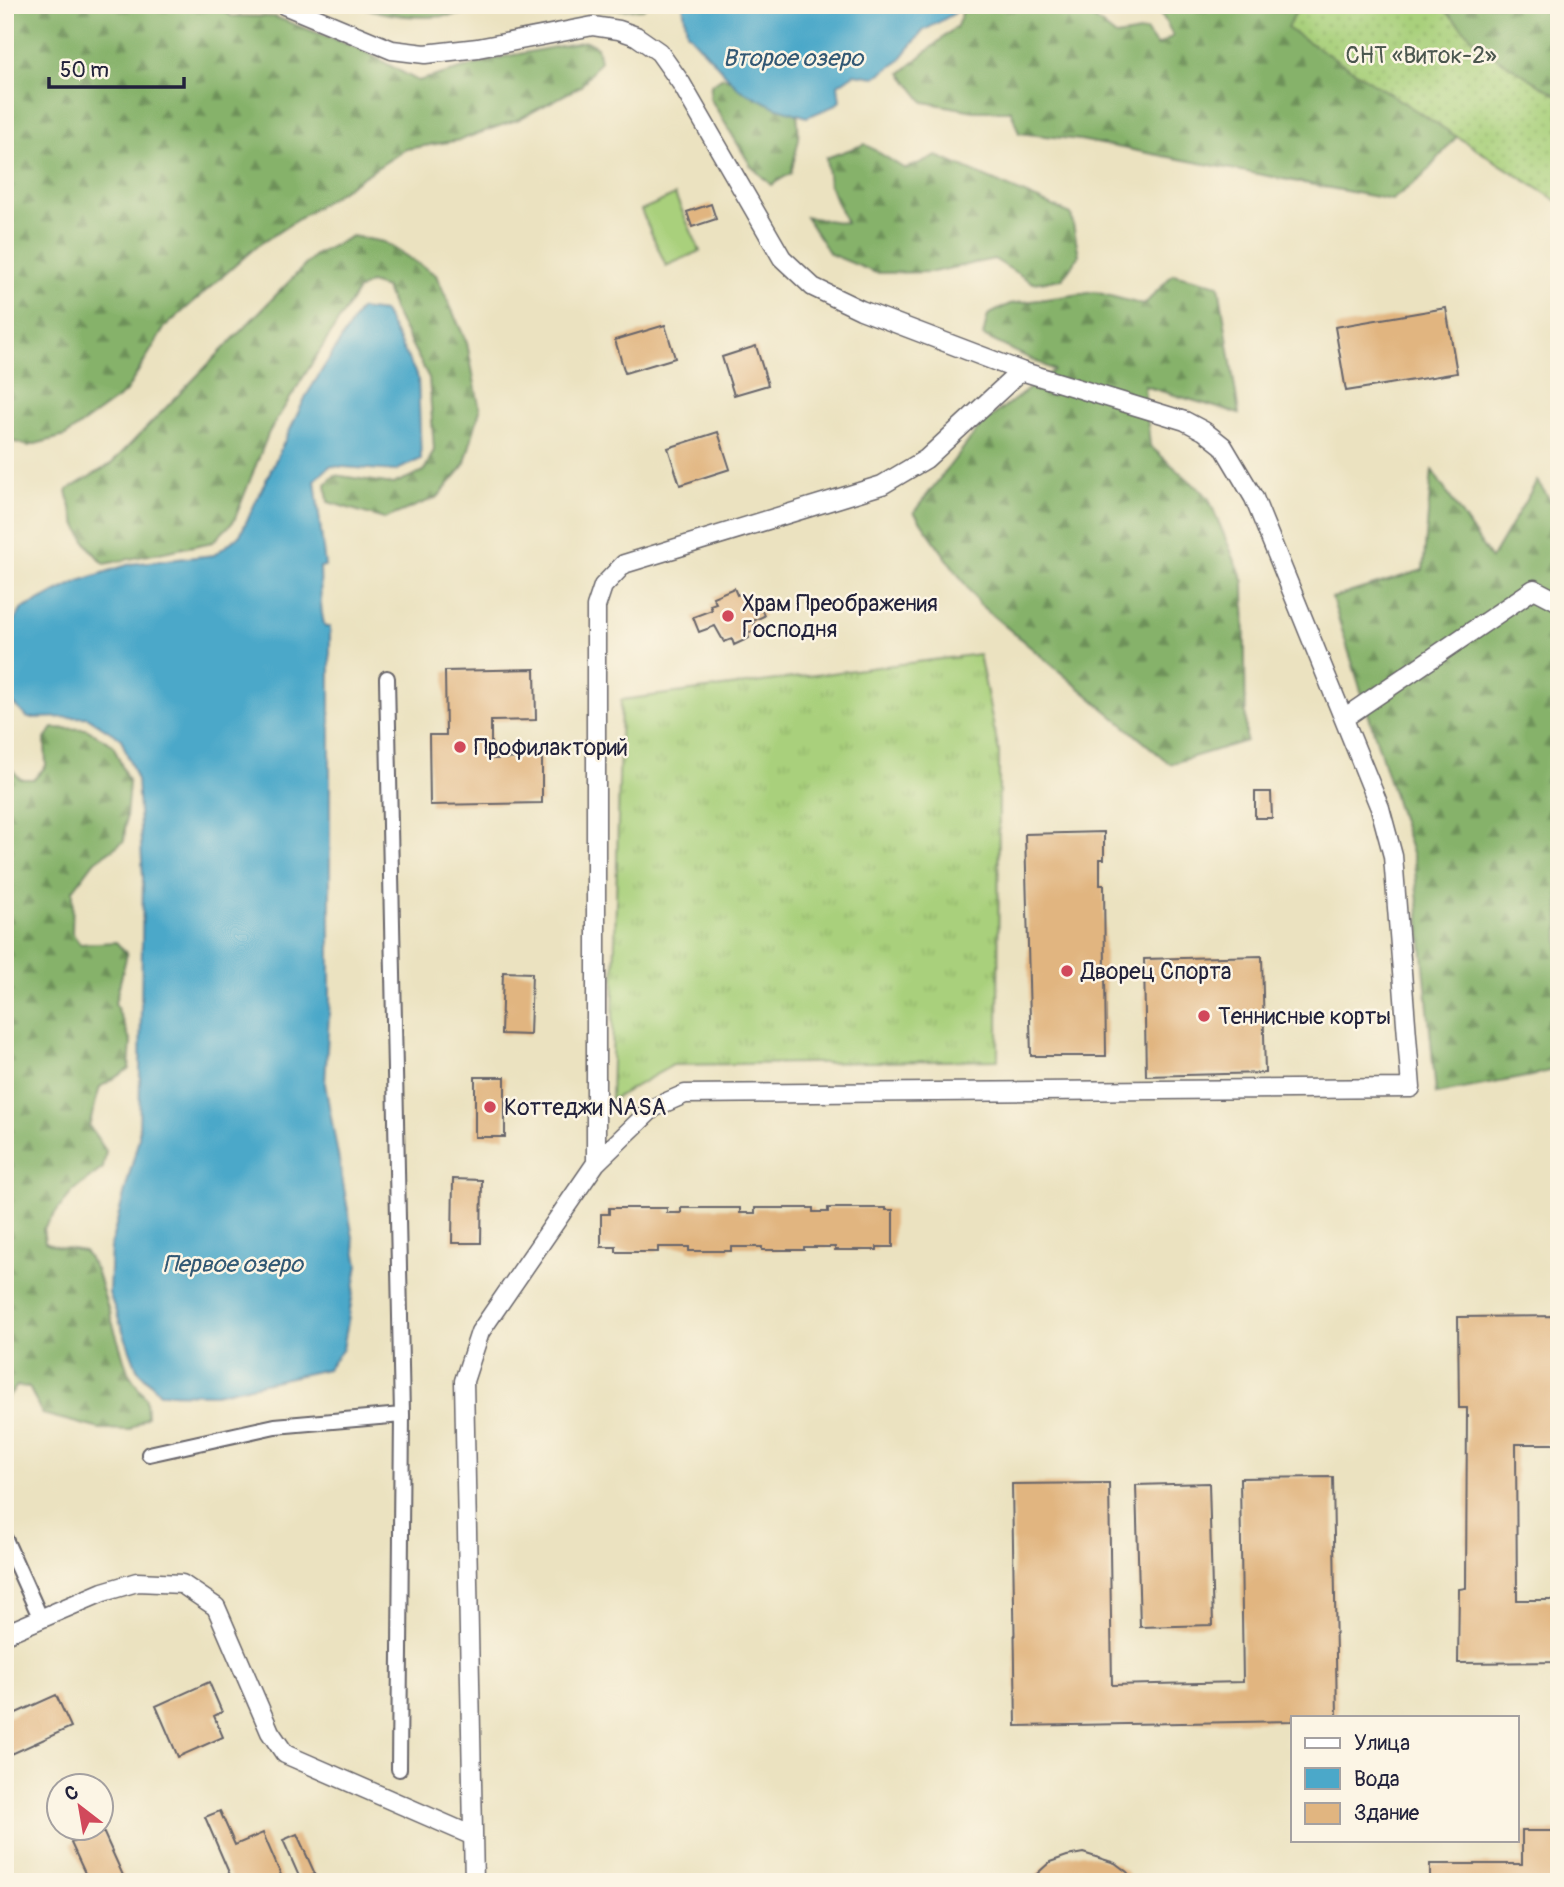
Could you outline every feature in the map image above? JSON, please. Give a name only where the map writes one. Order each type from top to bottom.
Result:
[{"type":"street","points":[[284,5],[392,50],[425,54],[478,48],[593,26],[636,36],[659,52],[681,83],[782,258],[813,287],[861,310],[1021,372],[1185,421],[1204,431],[1223,446],[1254,498],[1381,808],[1394,856],[1410,1088],[685,1094],[653,1108],[596,1163],[480,1332],[464,1381],[474,1882]]},
{"type":"street","points":[[596,1163],[596,607],[603,586],[624,564],[882,485],[926,459],[1021,372]]},
{"type":"street","points":[[1344,718],[1534,589],[1559,602]]},
{"type":"street","points":[[387,678],[402,1415],[399,1769]]},
{"type":"street","points":[[149,1454],[275,1426],[402,1415]]},
{"type":"street","points":[[5,1539],[41,1619]]},
{"type":"street","points":[[5,1634],[103,1592],[137,1582],[182,1584],[216,1607],[270,1732],[285,1754],[473,1836]]},
{"type":"green space","points":[[5,5],[217,5],[231,16],[275,17],[360,49],[418,81],[503,57],[586,41],[597,47],[600,61],[581,86],[519,119],[460,140],[406,149],[257,246],[165,327],[125,393],[65,436],[28,446],[5,439]]},
{"type":"green space","points":[[359,5],[537,5],[423,17],[400,16]]},
{"type":"green space","points":[[548,5],[647,5],[643,9],[577,11]]},
{"type":"green space","points":[[965,5],[1075,5],[1074,13],[1087,13],[1116,36],[1146,31],[1157,46],[1173,36],[1157,5],[1559,5],[1559,147],[1457,136],[1423,176],[1392,200],[1080,140],[1019,133],[1011,111],[974,111],[924,102],[901,73],[957,26]]},
{"type":"green space","name":"СНТ «Виток-2»","points":[[1300,5],[1440,5],[1483,49],[1559,97],[1559,202],[1287,28]]},
{"type":"green space","points":[[723,77],[797,110],[799,139],[791,173],[771,185],[751,166],[710,98],[711,85]]},
{"type":"green space","points":[[865,144],[905,169],[937,156],[1071,214],[1079,255],[1062,279],[1033,283],[994,259],[933,272],[876,273],[830,254],[806,217],[846,223],[829,184],[826,158]]},
{"type":"green space","points":[[675,195],[700,251],[666,266],[641,210]]},
{"type":"green space","points":[[352,236],[384,242],[436,275],[467,343],[480,410],[464,466],[438,497],[384,519],[328,502],[326,484],[335,475],[393,484],[424,471],[434,450],[429,378],[394,311],[386,288],[370,283],[358,290],[269,432],[234,521],[213,542],[105,564],[79,531],[67,490],[111,464],[315,255]]},
{"type":"green space","points":[[1173,274],[1219,285],[1239,414],[1144,386],[1150,446],[1208,497],[1244,582],[1246,741],[1170,764],[979,604],[914,512],[982,424],[1054,370],[983,336],[988,315],[1010,304],[1095,292],[1144,305]]},
{"type":"green space","points":[[1432,470],[1491,559],[1537,481],[1559,512],[1559,1068],[1436,1094],[1414,860],[1332,598],[1423,570]]},
{"type":"green space","points":[[979,654],[999,752],[998,1060],[673,1065],[611,1100],[621,700]]},
{"type":"green space","points":[[53,728],[86,729],[113,745],[129,783],[124,841],[94,862],[73,890],[72,933],[80,944],[116,942],[127,954],[115,1003],[131,1042],[129,1069],[100,1087],[89,1126],[106,1151],[103,1168],[73,1191],[43,1229],[45,1242],[84,1251],[96,1270],[128,1372],[146,1399],[147,1417],[129,1430],[100,1429],[42,1414],[29,1387],[17,1386],[5,1400],[5,761],[20,779],[34,779],[46,766],[45,739]]},
{"type":"water","name":"Второе озеро","points":[[683,5],[954,5],[955,13],[923,31],[898,62],[875,77],[854,74],[838,85],[840,101],[807,117],[775,107],[739,89],[687,32]]},
{"type":"water","name":"Первое озеро","points":[[360,309],[384,312],[418,378],[421,459],[395,471],[330,466],[315,480],[325,566],[320,567],[321,605],[325,627],[330,627],[330,998],[325,1084],[358,1265],[343,1349],[327,1369],[215,1394],[160,1393],[137,1369],[109,1293],[111,1244],[139,1138],[143,877],[137,780],[121,739],[87,717],[28,718],[5,696],[5,635],[22,609],[79,581],[130,564],[214,555],[240,535],[306,396]]},
{"type":"building","points":[[711,204],[716,219],[692,227],[687,212]]},
{"type":"building","points":[[1446,308],[1457,373],[1346,391],[1335,327]]},
{"type":"building","points":[[665,325],[675,358],[625,373],[615,340]]},
{"type":"building","points":[[756,346],[768,385],[734,395],[722,357]]},
{"type":"building","points":[[718,432],[730,469],[680,485],[668,448]]},
{"type":"building","name":"Храм Преображения Господня","points":[[734,588],[737,595],[742,593],[746,605],[758,600],[764,616],[753,621],[756,630],[747,633],[749,638],[734,645],[732,639],[724,642],[715,626],[699,632],[693,617],[712,610],[710,605],[716,603],[713,597]]},
{"type":"building","name":"Профилакторий","points":[[535,669],[536,720],[491,721],[491,759],[542,758],[542,803],[430,805],[429,735],[446,735],[445,671]]},
{"type":"building","points":[[1255,792],[1271,792],[1272,818],[1255,818]]},
{"type":"building","name":"Дворец Спорта","points":[[1104,832],[1100,885],[1104,885],[1106,1056],[1031,1056],[1025,834]]},
{"type":"building","name":"Теннисные корты","points":[[1262,956],[1265,1073],[1146,1076],[1144,959]]},
{"type":"building","points":[[503,972],[532,973],[530,1035],[501,1034]]},
{"type":"building","name":"Коттеджи NASA","points":[[475,1077],[505,1077],[505,1137],[475,1137]]},
{"type":"building","points":[[453,1179],[482,1180],[481,1243],[452,1243]]},
{"type":"building","points":[[609,1208],[667,1208],[667,1213],[681,1213],[681,1208],[740,1208],[740,1213],[755,1213],[755,1208],[813,1208],[813,1212],[828,1212],[828,1208],[886,1208],[893,1210],[893,1247],[877,1247],[877,1250],[804,1247],[804,1250],[762,1250],[762,1247],[731,1247],[731,1251],[689,1251],[689,1247],[658,1247],[658,1252],[616,1252],[616,1247],[601,1247],[601,1214],[609,1214]]},
{"type":"building","points":[[1559,1316],[1559,1444],[1516,1444],[1517,1600],[1559,1600],[1559,1662],[1458,1663],[1459,1589],[1466,1588],[1467,1408],[1459,1408],[1458,1317]]},
{"type":"building","points":[[1333,1477],[1337,1716],[1291,1716],[1291,1721],[1016,1726],[1012,1484],[1109,1483],[1112,1685],[1243,1682],[1240,1478]]},
{"type":"building","points":[[1209,1483],[1213,1625],[1140,1627],[1136,1485]]},
{"type":"building","points":[[209,1682],[222,1712],[214,1716],[223,1737],[178,1757],[156,1706]]},
{"type":"building","points":[[56,1695],[71,1727],[5,1757],[5,1718]]},
{"type":"building","points":[[220,1811],[235,1845],[263,1833],[284,1882],[233,1882],[205,1817]]},
{"type":"building","points":[[1522,1831],[1559,1831],[1559,1882],[1430,1882],[1430,1864],[1522,1864]]},
{"type":"building","points":[[297,1834],[315,1874],[301,1881],[283,1840]]},
{"type":"building","points":[[108,1842],[126,1882],[89,1882],[71,1843]]},
{"type":"building","points":[[1083,1853],[1115,1863],[1135,1882],[1028,1882],[1050,1862]]},
{"type":"place","name":"Храм Преображения Господня","points":[[728,616]]},
{"type":"place","name":"Профилакторий","points":[[460,747]]},
{"type":"place","name":"Дворец Спорта","points":[[1067,971]]},
{"type":"place","name":"Теннисные корты","points":[[1204,1016]]},
{"type":"place","name":"Коттеджи NASA","points":[[490,1107]]}]
